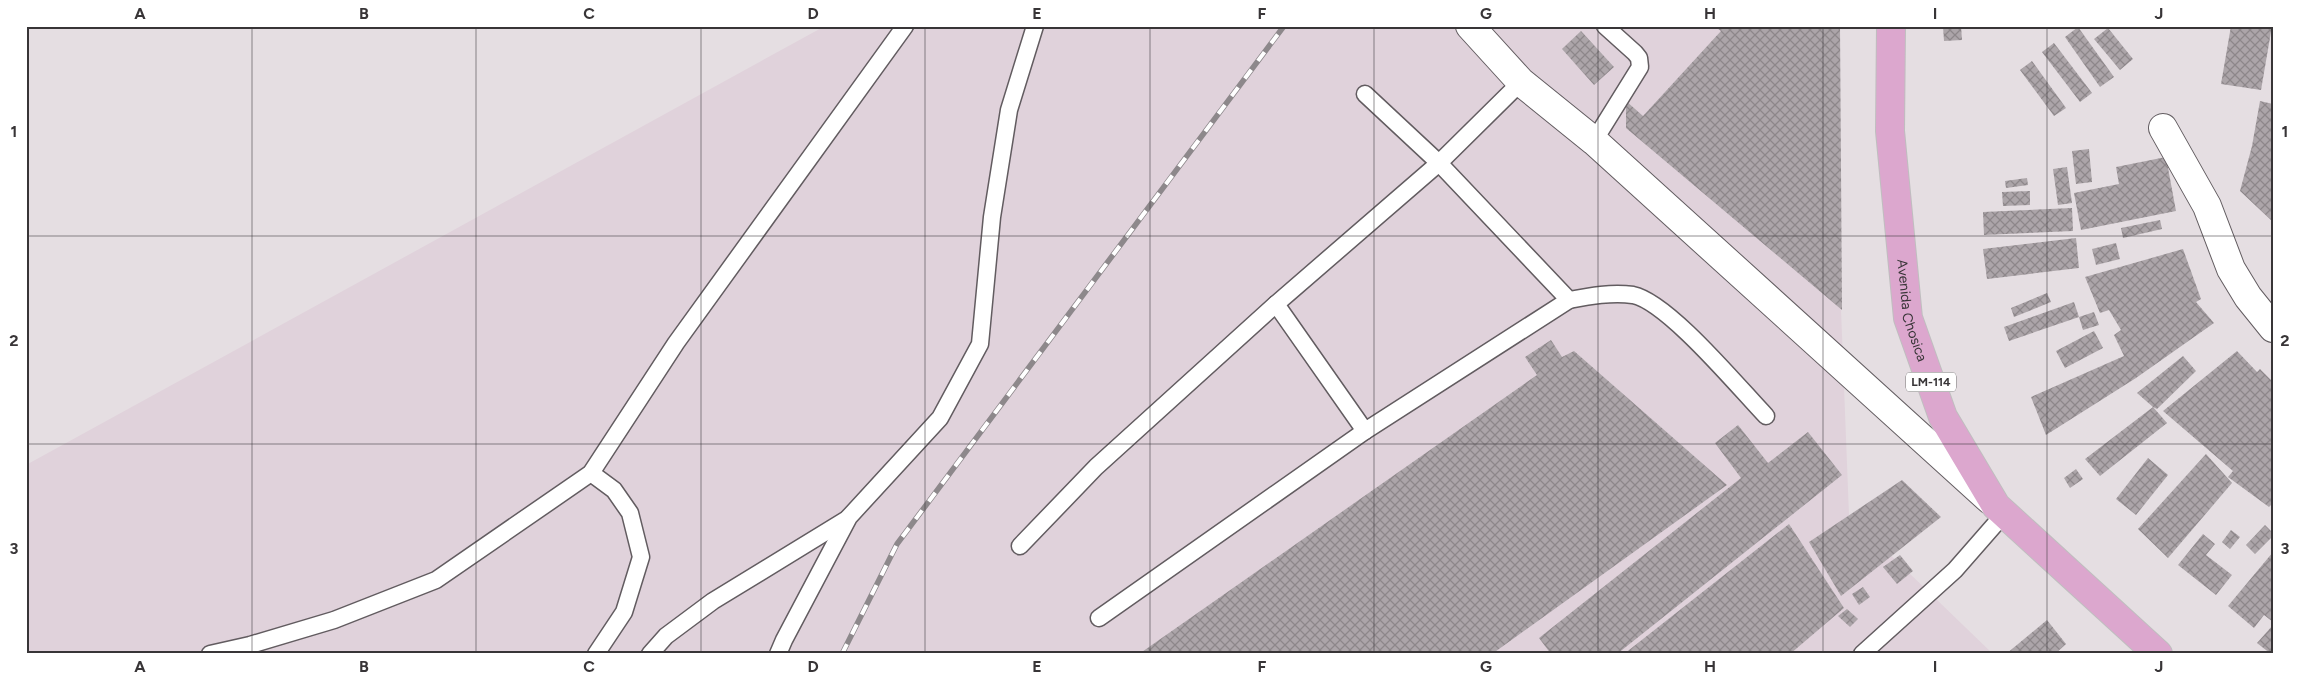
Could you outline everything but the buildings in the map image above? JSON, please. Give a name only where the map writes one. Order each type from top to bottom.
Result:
[{"type":"main road","name":"Avenida Chosica","points":[[1891,26],[1890,131],[1908,318],[1943,417],[2000,510],[2158,654]]},
{"type":"street","points":[[1470,26],[1521,82],[1594,140],[2000,510]]},
{"type":"street","points":[[2163,128],[2207,206],[2231,269],[2248,297],[2273,328]]},
{"type":"lane","points":[[210,654],[250,645],[334,620],[436,580],[591,473],[676,343],[904,26]]},
{"type":"lane","points":[[778,654],[849,518],[940,418],[980,344],[992,217],[1009,110],[1035,26]]},
{"type":"lane","points":[[1594,140],[1640,67],[1639,58],[1635,53],[1605,26]]},
{"type":"lane","points":[[1020,546],[1096,467],[1276,304],[1439,163],[1521,82]]},
{"type":"lane","points":[[1364,94],[1439,163],[1568,300]]},
{"type":"lane","points":[[1099,618],[1365,431],[1568,300],[1602,294],[1634,296],[1656,305],[1679,324],[1766,416]]},
{"type":"lane","points":[[1276,304],[1365,431]]},
{"type":"lane","points":[[591,473],[614,490],[630,513],[641,557],[624,612],[596,654]]},
{"type":"lane","points":[[1862,654],[1955,570],[2000,510]]},
{"type":"lane","points":[[650,654],[666,636],[713,602],[849,518]]},
{"type":"shaded area","points":[[825,26],[1830,26],[1849,515],[1993,654],[26,654],[26,465]]},
{"type":"railway","points":[[842,654],[897,544],[1284,26]]}]
